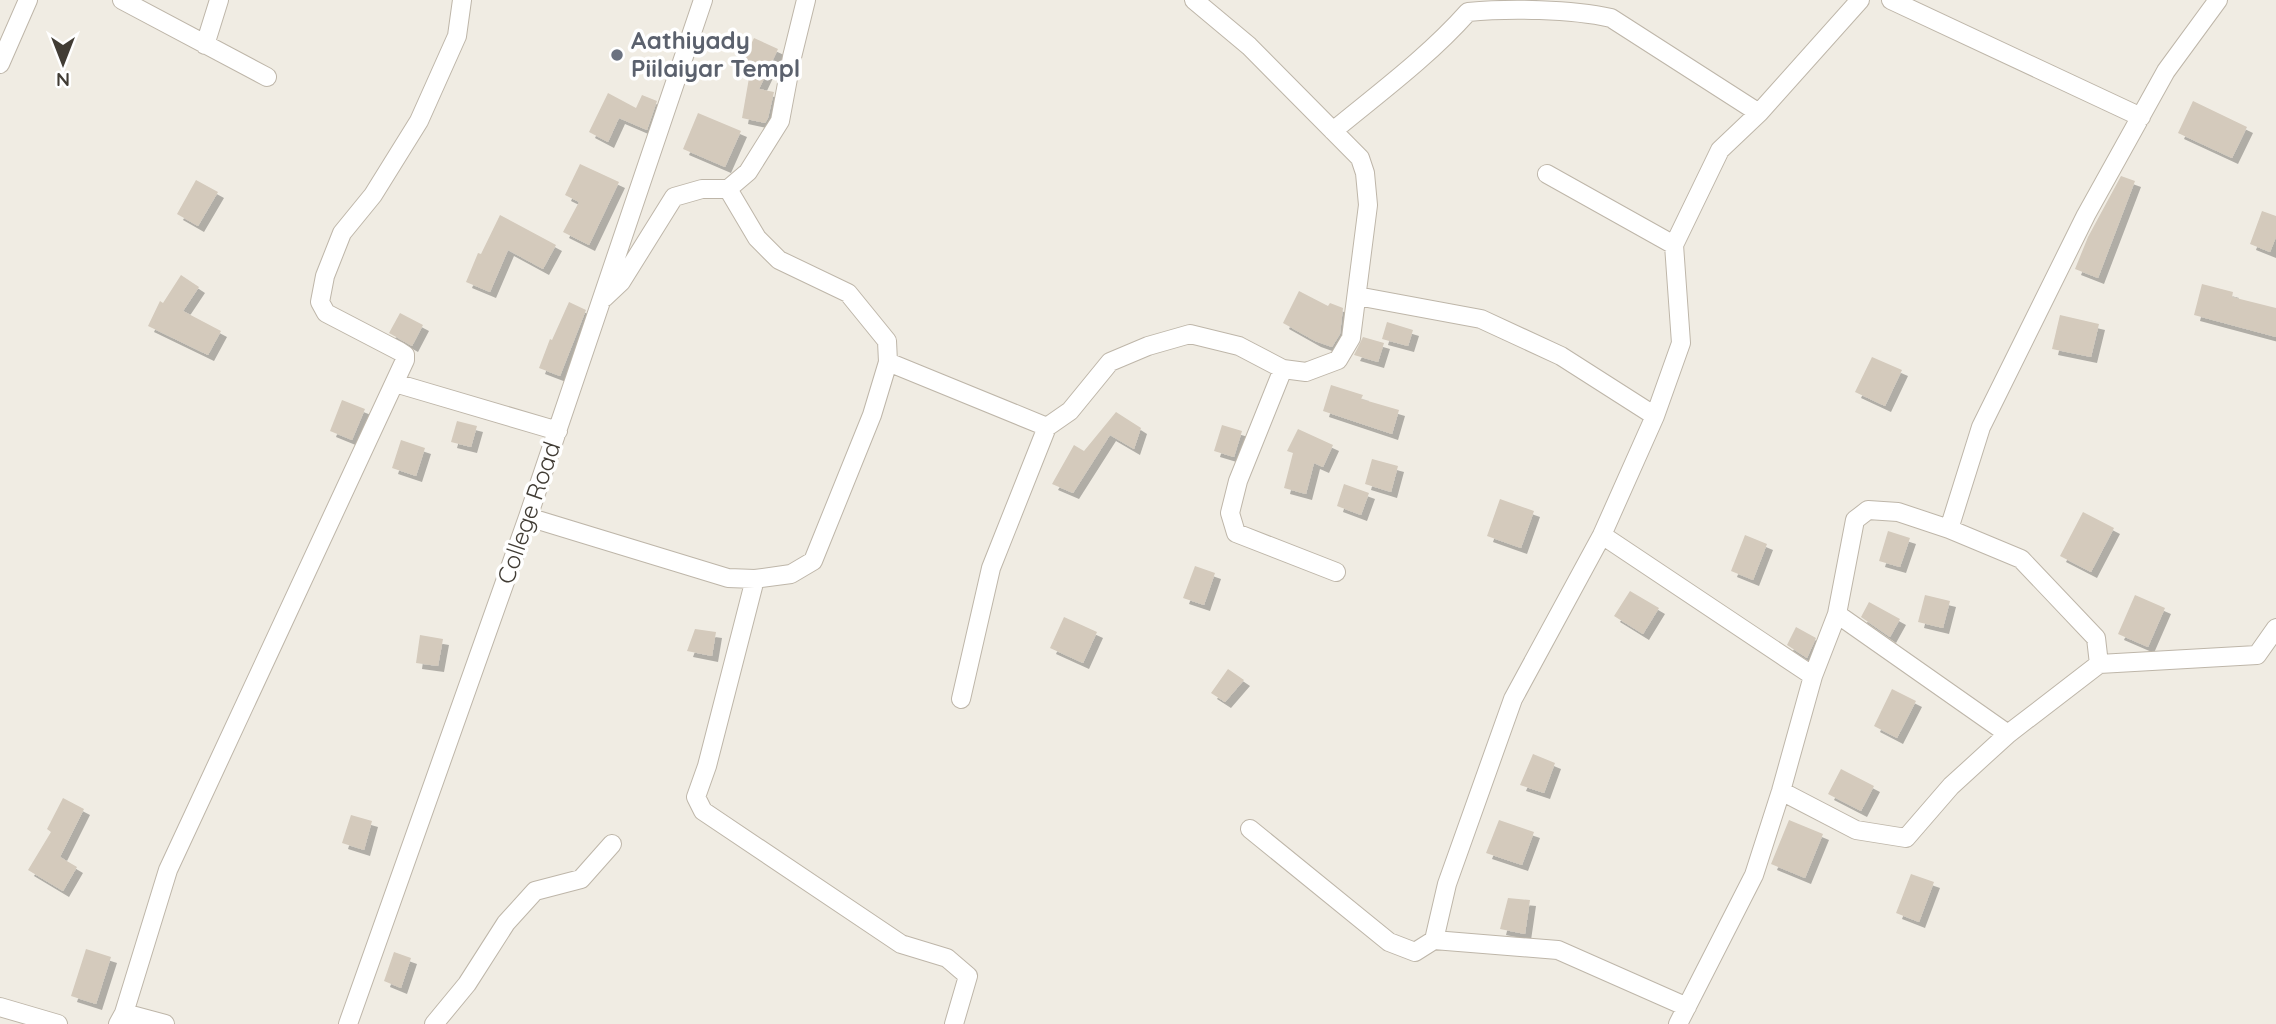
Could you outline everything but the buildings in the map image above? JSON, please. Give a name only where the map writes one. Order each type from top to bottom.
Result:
[{"type":"street","points":[[0,64],[28,0]]},
{"type":"street","points":[[122,0],[267,77]]},
{"type":"street","points":[[205,45],[219,0]]},
{"type":"street","points":[[165,1024],[121,1018],[168,870],[395,383],[405,355],[326,313],[320,302],[324,276],[342,233],[373,195],[419,121],[457,36],[462,0]]},
{"type":"street","name":"College Road","points":[[348,1024],[528,517],[703,0]]},
{"type":"street","points":[[601,301],[621,282],[674,197],[702,189],[728,189],[748,172],[780,121],[806,0]]},
{"type":"street","points":[[961,699],[991,568],[1047,427],[1070,411],[1110,362],[1148,346],[1190,334],[1239,346],[1283,369],[1306,372],[1338,360],[1351,338],[1368,205],[1365,173],[1360,158],[1250,46],[1194,0]]},
{"type":"street","points":[[1434,940],[1447,884],[1513,699],[1602,535],[1655,416],[1682,343],[1674,244],[1720,150],[1759,113],[1860,0]]},
{"type":"street","points":[[1891,0],[2141,117]]},
{"type":"street","points":[[1949,529],[1981,427],[2086,215],[2166,71],[2218,0]]},
{"type":"street","points":[[1334,131],[1405,72],[1468,12],[1491,10],[1590,13],[1611,18],[1759,113]]},
{"type":"street","points":[[1547,174],[1674,244]]},
{"type":"street","points":[[528,517],[729,578],[755,579],[791,574],[813,561],[872,415],[888,362],[887,341],[849,293],[779,260],[757,238],[728,189]]},
{"type":"street","points":[[1357,296],[1481,319],[1561,356],[1655,416]]},
{"type":"street","points":[[888,362],[1047,427]]},
{"type":"street","points":[[1283,369],[1238,481],[1230,513],[1236,533],[1336,572]]},
{"type":"street","points":[[395,383],[558,430]]},
{"type":"street","points":[[1678,1024],[1754,875],[1781,792],[1813,676],[1837,614],[1855,520],[1868,510],[1898,512],[1949,529],[2021,559],[2096,638],[2099,664]]},
{"type":"street","points":[[1602,535],[1813,676]]},
{"type":"street","points":[[755,579],[707,766],[696,797],[703,811],[901,944],[947,958],[968,976],[954,1024]]},
{"type":"street","points":[[1837,614],[2008,734]]},
{"type":"street","points":[[1781,792],[1856,830],[1906,838],[1951,786],[2008,734],[2099,664],[2257,655],[2276,628]]},
{"type":"street","points":[[1250,829],[1389,942],[1415,952],[1434,940],[1558,950],[1687,1007]]},
{"type":"street","points":[[434,1024],[467,984],[506,923],[535,891],[581,879],[612,844]]},
{"type":"street","points":[[0,1007],[58,1024]]},
{"type":"place","name":"Aathiyady Piilaiyar Templ","points":[[617,55]]}]
